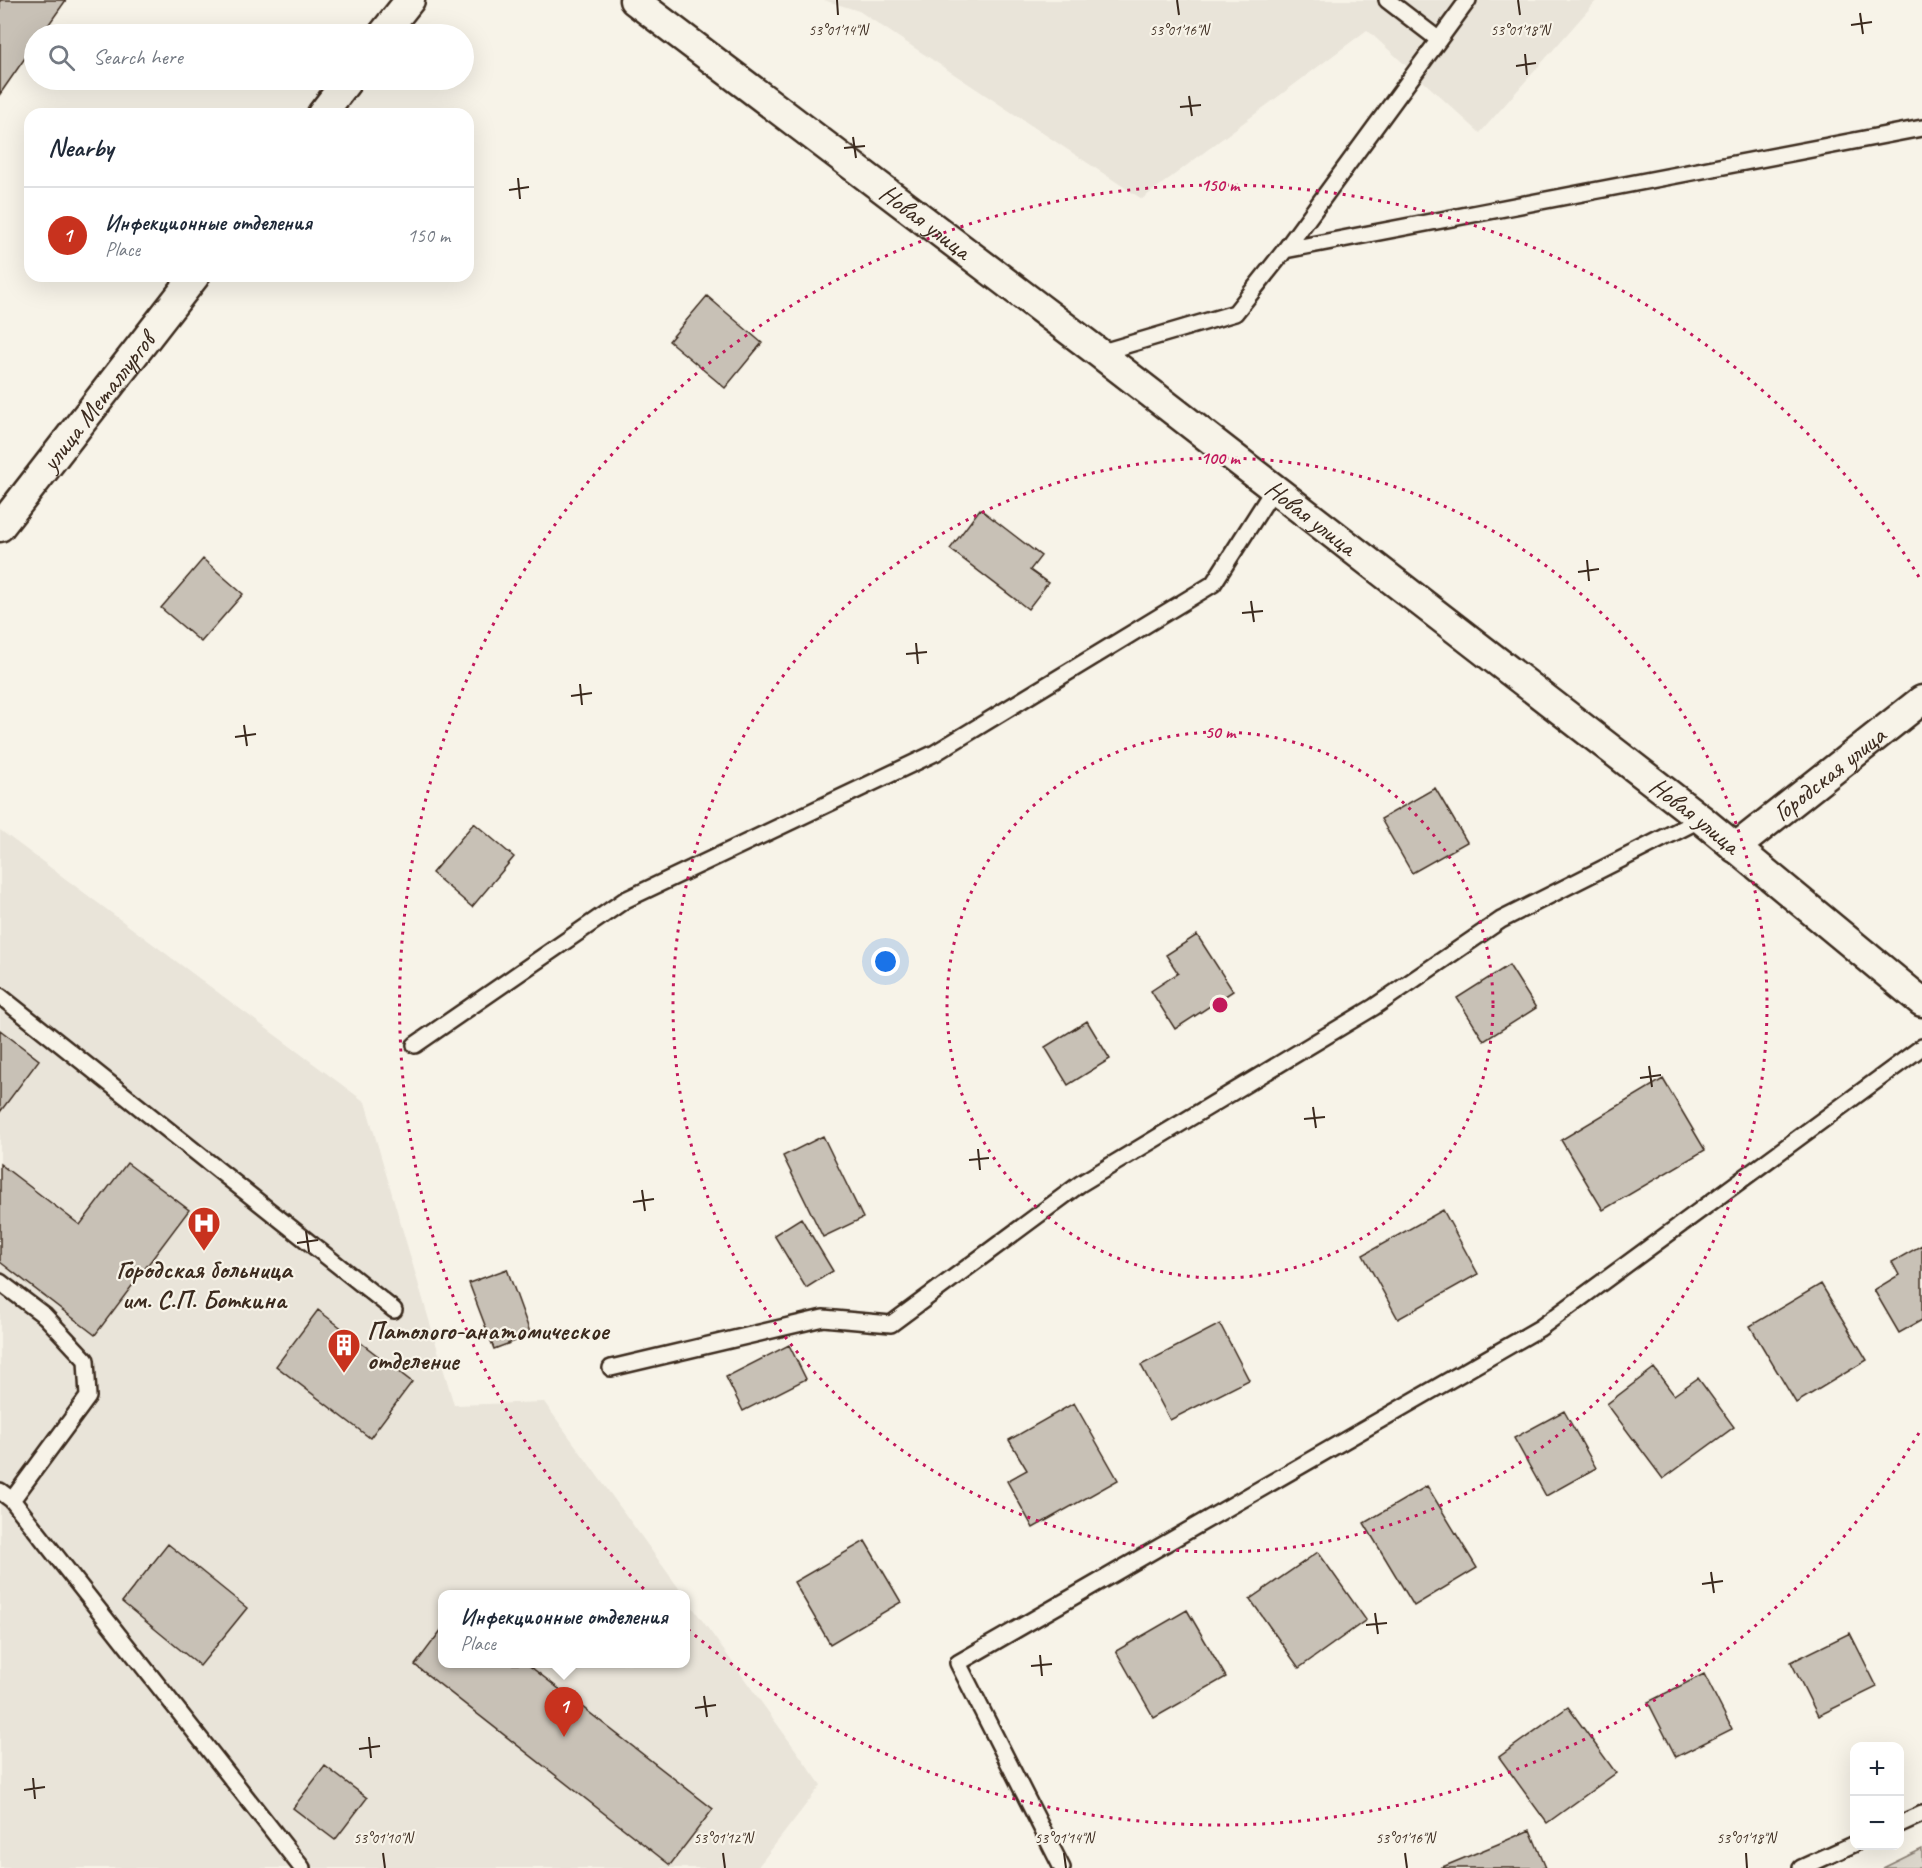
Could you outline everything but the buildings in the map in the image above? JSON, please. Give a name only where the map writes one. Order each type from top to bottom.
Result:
[{"type":"street","points":[[391,24],[410,0]]},
{"type":"street","name":"Новая улица","points":[[634,0],[1099,353],[1273,490],[1701,819],[1922,1002]]},
{"type":"street","points":[[327,108],[340,90]]},
{"type":"street","name":"улица Металлургов","points":[[0,527],[190,282]]},
{"type":"street","name":"Городская улица","points":[[1735,848],[1922,700]]},
{"type":"lane","points":[[1387,0],[1438,40]]},
{"type":"lane","points":[[1099,353],[1235,313],[1285,250],[1468,0]]},
{"type":"lane","points":[[1285,250],[1922,128]]},
{"type":"lane","points":[[415,1045],[625,900],[936,753],[1214,584],[1273,490]]},
{"type":"lane","points":[[611,1368],[823,1318],[891,1324],[1080,1184],[1374,1006],[1501,920],[1701,819]]},
{"type":"lane","points":[[0,996],[394,1310]]},
{"type":"lane","points":[[1062,1868],[958,1663],[1540,1328],[1922,1047]]},
{"type":"lane","points":[[0,1282],[45,1316],[86,1360],[88,1388],[88,1397],[6,1496],[302,1868]]},
{"type":"lane","points":[[1904,1822],[1922,1814]]},
{"type":"lane","points":[[1801,1868],[1850,1846]]},
{"type":"shaded area","points":[[824,0],[1597,0],[1480,133],[1367,30],[1142,199],[859,11]]},
{"type":"shaded area","name":"Городская больница им. С.П. Боткина","points":[[0,830],[365,1102],[454,1405],[544,1402],[680,1590],[438,1590],[438,1668],[690,1668],[690,1604],[821,1785],[757,1868],[0,1868]]},
{"type":"shaded area","points":[[1922,1849],[1922,1868],[1883,1868]]},
{"type":"place","name":"Городская больница им. С.П. Боткина","points":[[204,1252]]},
{"type":"place","name":"Патолого-анатомическое отделение","points":[[344,1374]]},
{"type":"place","name":"Инфекционные отделения","points":[[564,1737]]}]
